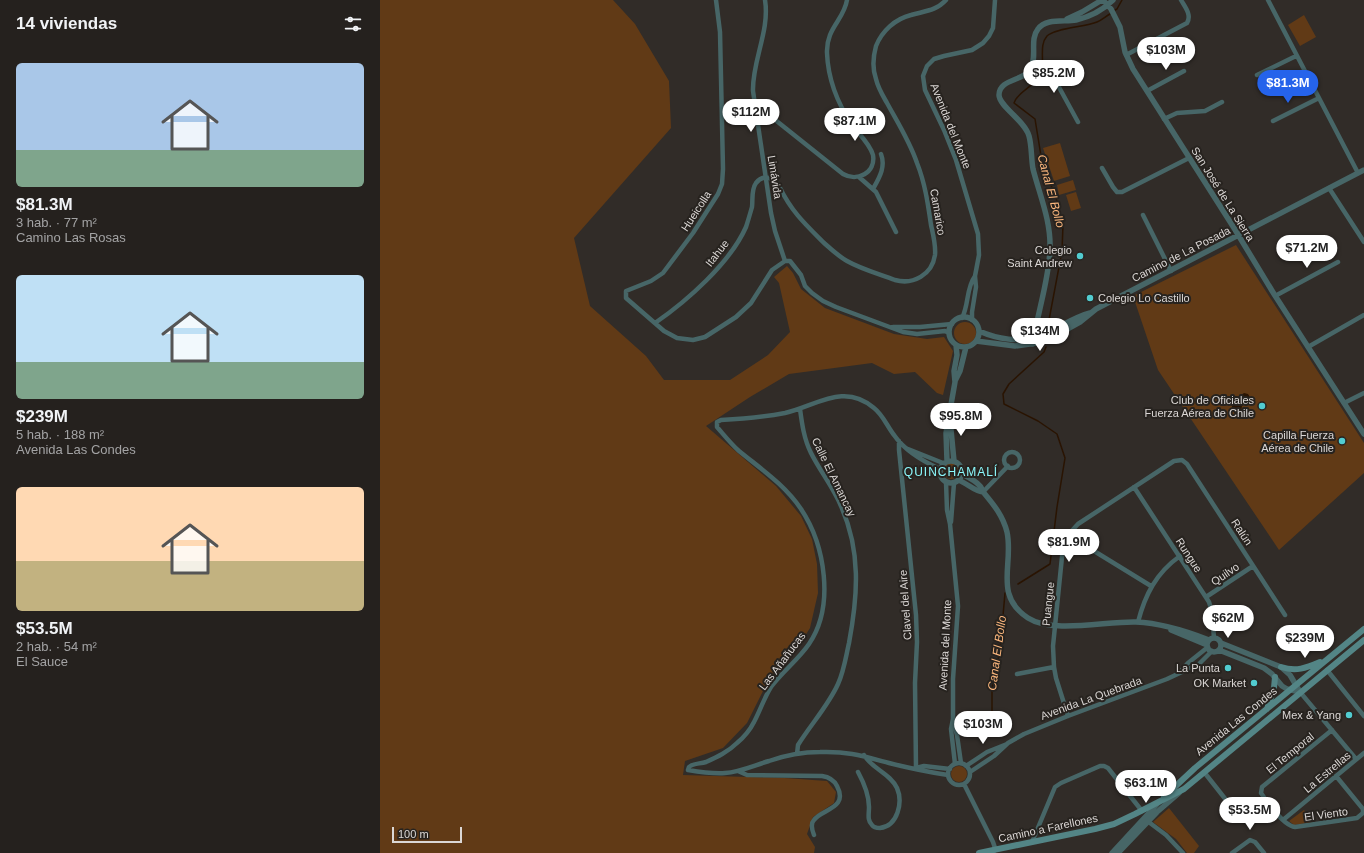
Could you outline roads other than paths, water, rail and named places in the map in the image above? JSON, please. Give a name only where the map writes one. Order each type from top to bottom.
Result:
[{"type":"main road","name":"Avenida Las Condes","points":[[1160,801],[1182,780],[1364,629]]},
{"type":"main road","name":"Avenida Las Condes","points":[[1184,789],[1364,640]]},
{"type":"main road","points":[[1278,666],[1292,670],[1300,670],[1329,658]]},
{"type":"main road","points":[[1267,709],[1274,688],[1273,676]]},
{"type":"main road","name":"Camino a Farellones","points":[[979,853],[993,852],[1032,842],[1105,827],[1142,811],[1184,789]]},
{"type":"street","name":"Hueicolla","points":[[655,323],[626,298],[626,291],[651,281],[662,273],[693,233],[710,207],[722,184],[720,32],[716,0]]},
{"type":"street","name":"Limávida","points":[[766,0],[765,21],[753,82],[754,103],[773,222],[785,261]]},
{"type":"street","points":[[754,103],[843,174],[849,177],[859,177],[865,175],[871,168],[873,161],[872,153],[851,123],[839,102],[832,83],[827,57],[829,36],[847,0]]},
{"type":"street","name":"Camarico","points":[[766,178],[770,178],[777,182],[789,205],[799,218],[836,254],[845,260],[898,281],[912,281],[925,274],[932,263],[935,250],[924,185],[914,153],[877,84],[874,69],[874,58],[878,42],[891,26],[905,17],[932,10],[940,6],[946,0]]},
{"type":"street","name":"Avenida del Monte","points":[[972,320],[976,287],[975,276],[979,250],[976,228],[956,160],[925,90],[923,76],[927,66],[934,59],[972,50],[980,46],[986,40],[993,28],[995,0]]},
{"type":"street","points":[[1063,21],[1103,0]]},
{"type":"street","name":"San José de La Sierra","points":[[1103,0],[1108,5],[1120,27],[1126,56],[1147,91],[1275,296],[1364,434]]},
{"type":"street","points":[[1033,344],[1049,264],[1049,228],[1033,168],[1029,135],[1020,121],[1002,104],[999,97],[1000,89],[1004,85],[1028,73],[1034,61],[1035,37],[1037,30],[1047,23],[1083,18],[1102,9],[1113,0]]},
{"type":"street","points":[[1126,56],[1186,23],[1189,19],[1180,0]]},
{"type":"street","points":[[1268,0],[1358,173]]},
{"type":"street","points":[[1257,75],[1296,56]]},
{"type":"street","points":[[1147,91],[1184,71]]},
{"type":"street","points":[[1028,73],[1039,79],[1054,78],[1078,122]]},
{"type":"street","points":[[1273,121],[1319,98]]},
{"type":"street","points":[[1164,119],[1177,114],[1206,111],[1222,102]]},
{"type":"street","points":[[873,189],[883,167],[881,154]]},
{"type":"street","points":[[1102,168],[1117,192],[1122,192],[1189,158]]},
{"type":"street","name":"Camino de La Posada","points":[[976,341],[1015,346],[1044,341],[1080,322],[1092,312],[1364,170]]},
{"type":"street","points":[[859,177],[873,189],[878,196],[896,232]]},
{"type":"street","name":"Itahue","points":[[655,323],[698,290],[734,247],[748,222],[755,185],[760,180],[766,178]]},
{"type":"street","points":[[1329,188],[1364,242]]},
{"type":"street","points":[[1143,215],[1171,270]]},
{"type":"street","points":[[655,323],[664,331],[677,338],[693,340],[704,336],[720,328],[736,317],[751,303],[772,270],[785,261],[790,261],[801,275],[805,286],[823,301],[899,331],[912,334],[945,331],[949,333]]},
{"type":"street","points":[[1275,296],[1338,262]]},
{"type":"street","name":"Avenida del Monte","points":[[962,318],[965,312],[970,285],[975,276]]},
{"type":"street","name":"Camino de La Posada","points":[[979,331],[989,335],[1006,338],[1034,338],[1049,332],[1078,316],[1092,312]]},
{"type":"street","points":[[1308,347],[1364,315]]},
{"type":"street","points":[[962,318],[972,320],[978,326],[979,331],[979,336],[976,341],[972,345],[966,347],[956,345],[951,340],[949,333],[952,324],[958,319],[962,318]]},
{"type":"street","points":[[892,327],[920,327],[952,324]]},
{"type":"street","points":[[955,382],[954,371],[957,355],[956,345]]},
{"type":"street","points":[[966,347],[960,371],[955,382],[946,433],[945,462],[940,469],[940,475],[946,482],[956,481],[968,484],[977,491],[983,492]]},
{"type":"street","points":[[1344,404],[1364,393]]},
{"type":"street","points":[[800,409],[831,397],[846,396],[866,402],[879,412],[899,441],[919,460],[940,469]]},
{"type":"street","name":"Las Añañucas","points":[[738,771],[718,774],[688,770],[691,765],[704,762],[728,751],[738,742],[754,723],[770,688],[810,643],[819,622],[824,586],[822,563],[816,538],[802,510],[788,492],[738,450],[717,426],[717,422],[774,415],[800,409]]},
{"type":"street","name":"Calle El Amancay","points":[[797,754],[798,745],[833,694],[841,678],[853,621],[856,583],[854,549],[847,523],[835,493],[809,448],[804,434],[800,409]]},
{"type":"street","points":[[949,417],[954,461]]},
{"type":"street","name":"Clavel del Aire","points":[[899,441],[898,450],[916,615],[916,768]]},
{"type":"street","points":[[906,448],[945,462],[954,461],[961,466],[962,474],[956,481]]},
{"type":"street","name":"Puangue","points":[[1068,716],[1054,667],[1053,652],[1061,556],[1064,543],[1068,535],[1078,524],[1174,461],[1182,460]]},
{"type":"street","name":"Ralún","points":[[1182,460],[1187,464],[1285,616]]},
{"type":"street","points":[[983,492],[1008,466]]},
{"type":"street","points":[[962,474],[978,484],[998,510],[1007,531],[1008,547],[1006,580],[1008,590],[1012,601],[1018,610],[1029,618],[1042,624],[1055,626],[1138,622],[1185,631],[1211,645],[1264,668],[1282,686],[1290,690],[1300,692]]},
{"type":"street","name":"Avenida del Monte","points":[[950,524],[956,481]]},
{"type":"street","name":"Avenida del Monte","points":[[946,482],[946,506],[950,524],[958,606],[951,735],[955,764]]},
{"type":"street","name":"Rungue","points":[[1134,487],[1206,597],[1212,612],[1211,645]]},
{"type":"street","points":[[1068,535],[1151,586]]},
{"type":"street","points":[[1138,622],[1143,604],[1151,586],[1164,570],[1180,556]]},
{"type":"street","name":"Quilvo","points":[[1206,597],[1253,566]]},
{"type":"street","points":[[1211,645],[1218,639],[1221,643],[1278,666],[1290,675],[1300,692],[1356,759]]},
{"type":"street","points":[[1211,645],[1221,643]]},
{"type":"street","name":"Avenida La Quebrada","points":[[966,766],[992,750],[1035,729],[1156,684],[1180,672],[1188,663],[1211,645]]},
{"type":"street","points":[[1273,676],[1271,669],[1278,666]]},
{"type":"street","points":[[1018,674],[1054,667]]},
{"type":"street","points":[[1327,670],[1364,716]]},
{"type":"street","points":[[1359,709],[1364,705]]},
{"type":"street","name":"Avenida del Monte","points":[[953,719],[961,763]]},
{"type":"street","name":"El Temporal","points":[[1283,820],[1262,794],[1261,790],[1332,730]]},
{"type":"street","name":"Avenida La Quebrada","points":[[970,772],[994,756],[1008,743]]},
{"type":"street","points":[[738,771],[797,754],[849,752],[888,763],[916,768],[923,772],[948,776]]},
{"type":"street","name":"La Estrellas","points":[[1283,820],[1364,753]]},
{"type":"street","points":[[858,772],[865,785],[868,796],[869,819],[872,826],[877,828],[884,827],[894,820],[897,814],[900,805],[899,792],[891,778],[870,763],[864,755]]},
{"type":"street","points":[[961,763],[966,766],[970,772],[968,780],[964,784],[954,784],[948,776],[950,769],[955,764],[961,763]]},
{"type":"street","points":[[916,768],[924,766],[950,769]]},
{"type":"street","points":[[1032,842],[1055,787],[1100,766],[1108,768],[1142,811]]},
{"type":"street","points":[[738,771],[747,775],[822,776],[834,781],[840,795],[838,801],[833,808],[814,819],[812,825],[814,835]]},
{"type":"street","points":[[1204,772],[1234,810]]},
{"type":"street","name":"El Viento","points":[[1283,820],[1291,827],[1295,827],[1352,819],[1363,813],[1363,808],[1336,776]]},
{"type":"street","points":[[964,784],[993,842],[993,852]]},
{"type":"street","name":"Avenida Las Condes","points":[[1112,853],[1146,820],[1184,789]]},
{"type":"street","name":"Avenida Las Condes","points":[[1118,853],[1160,801]]},
{"type":"street","points":[[1146,820],[1166,834],[1182,852]]},
{"type":"street","points":[[1232,853],[1250,840],[1255,842],[1264,853]]},
{"type":"waterway","name":"Canal El Bollo","points":[[1115,10],[1122,0]]},
{"type":"waterway","name":"Canal El Bollo","points":[[1040,75],[1042,71],[1042,50],[1044,40],[1047,36],[1063,29],[1092,24],[1110,14]]},
{"type":"waterway","name":"Canal El Bollo","points":[[1035,81],[1018,96],[1014,103],[1035,119],[1042,162],[1056,198],[1063,225],[1062,251],[1049,320]]},
{"type":"waterway","name":"Canal El Bollo","points":[[1018,584],[1050,564],[1065,458],[1057,434],[1038,421],[1004,404],[1003,394],[1009,384],[1044,352],[1046,347]]},
{"type":"waterway","name":"Canal El Bollo","points":[[998,736],[992,724],[992,688],[1000,650],[1005,593]]},
{"type":"place","name":"Colegio Saint Andrew","points":[[1080,256]]},
{"type":"place","name":"Colegio Lo Castillo","points":[[1090,298]]},
{"type":"place","name":"Club de Oficiales Fuerza Aérea de Chile","points":[[1262,406]]},
{"type":"place","name":"Capilla Fuerza Aérea de Chile","points":[[1342,441]]},
{"type":"place","name":"La Punta","points":[[1228,668]]},
{"type":"place","name":"OK Market","points":[[1254,683]]},
{"type":"place","name":"Mex & Yang","points":[[1349,715]]},
{"type":"district","name":"QUINCHAMALÍ","points":[[951,472]]}]
